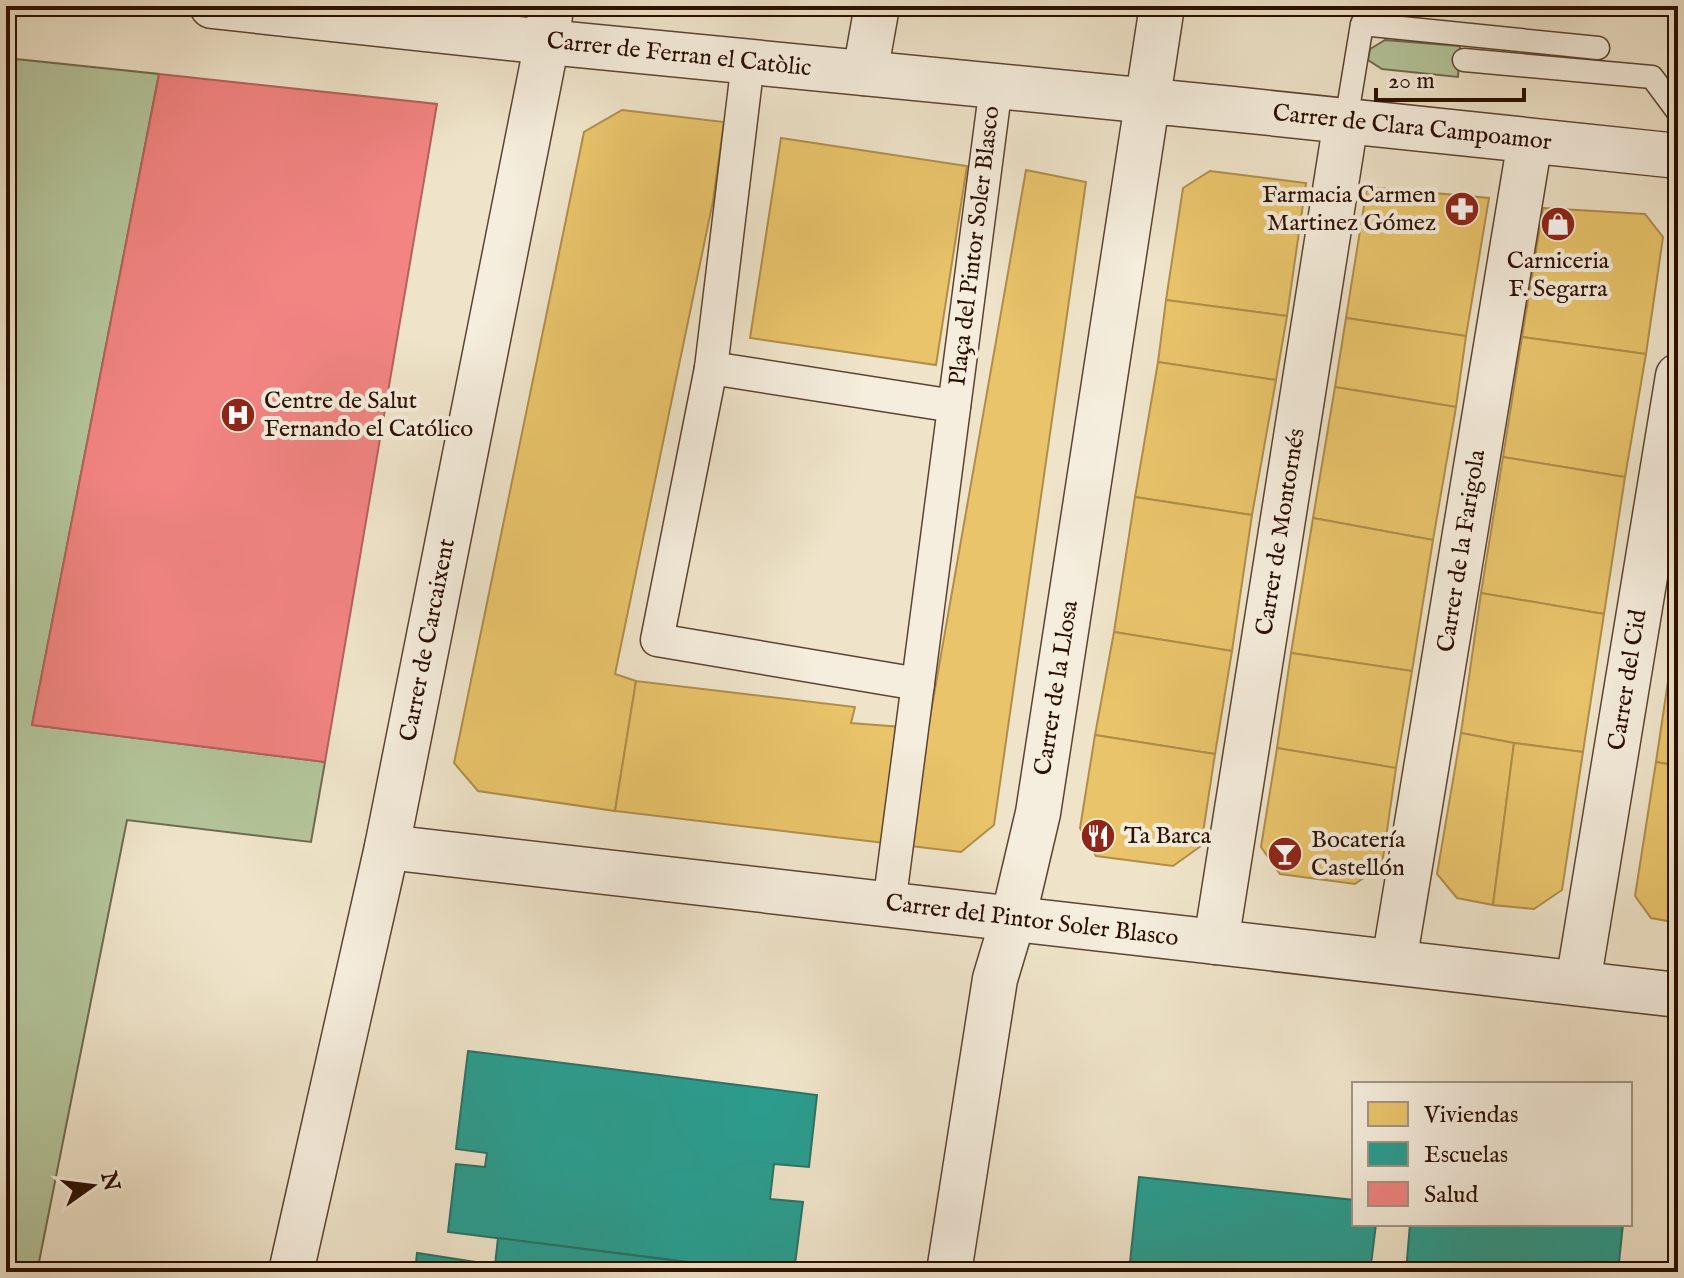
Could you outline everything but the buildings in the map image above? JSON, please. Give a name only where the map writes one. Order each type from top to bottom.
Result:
[{"type":"street","name":"Carrer de Ferran el Catòlic","points":[[212,6],[549,24],[748,62],[1147,100]]},
{"type":"street","points":[[865,73],[877,6]]},
{"type":"street","name":"Carrer de la Llosa","points":[[949,1272],[995,979],[1038,813],[1162,6]]},
{"type":"street","name":"Carrer de Carcaixent","points":[[291,1272],[387,847],[549,24]]},
{"type":"street","points":[[748,62],[711,368],[657,640],[918,684]]},
{"type":"street","name":"Plaça del Pintor Soler Blasco","points":[[889,905],[996,86]]},
{"type":"street","name":"Carrer de Clara Campoamor","points":[[1147,100],[1678,156]]},
{"type":"street","name":"Carrer de Montornés","points":[[1216,942],[1346,121]]},
{"type":"street","name":"Carrer de la Farigola","points":[[1394,962],[1530,141]]},
{"type":"street","name":"Plaça del Pintor Soler Blasco","points":[[711,368],[954,406]]},
{"type":"street","name":"Carrer del Cid","points":[[1578,983],[1678,376]]},
{"type":"street","name":"Carrer del Pintor Soler Blasco","points":[[387,847],[1678,995]]},
{"type":"lane","points":[[1346,121],[1362,24],[1598,48]]},
{"type":"lane","points":[[1464,60],[1652,77],[1678,112]]},
{"type":"green space","points":[[1385,40],[1460,46],[1458,77],[1382,69],[1368,60],[1370,49]]},
{"type":"green space","points":[[6,58],[159,74],[32,725],[325,762],[311,842],[127,820],[37,1272],[6,1272]]},
{"type":"place","name":"Farmacia Carmen Martinez Gómez","points":[[1462,209]]},
{"type":"place","name":"Carniceria F. Segarra","points":[[1558,224]]},
{"type":"place","name":"Centre de Salut Fernando el Católico","points":[[238,415]]},
{"type":"place","name":"Ta Barca","points":[[1098,836]]},
{"type":"place","name":"Bocatería Castellón","points":[[1285,854]]}]
